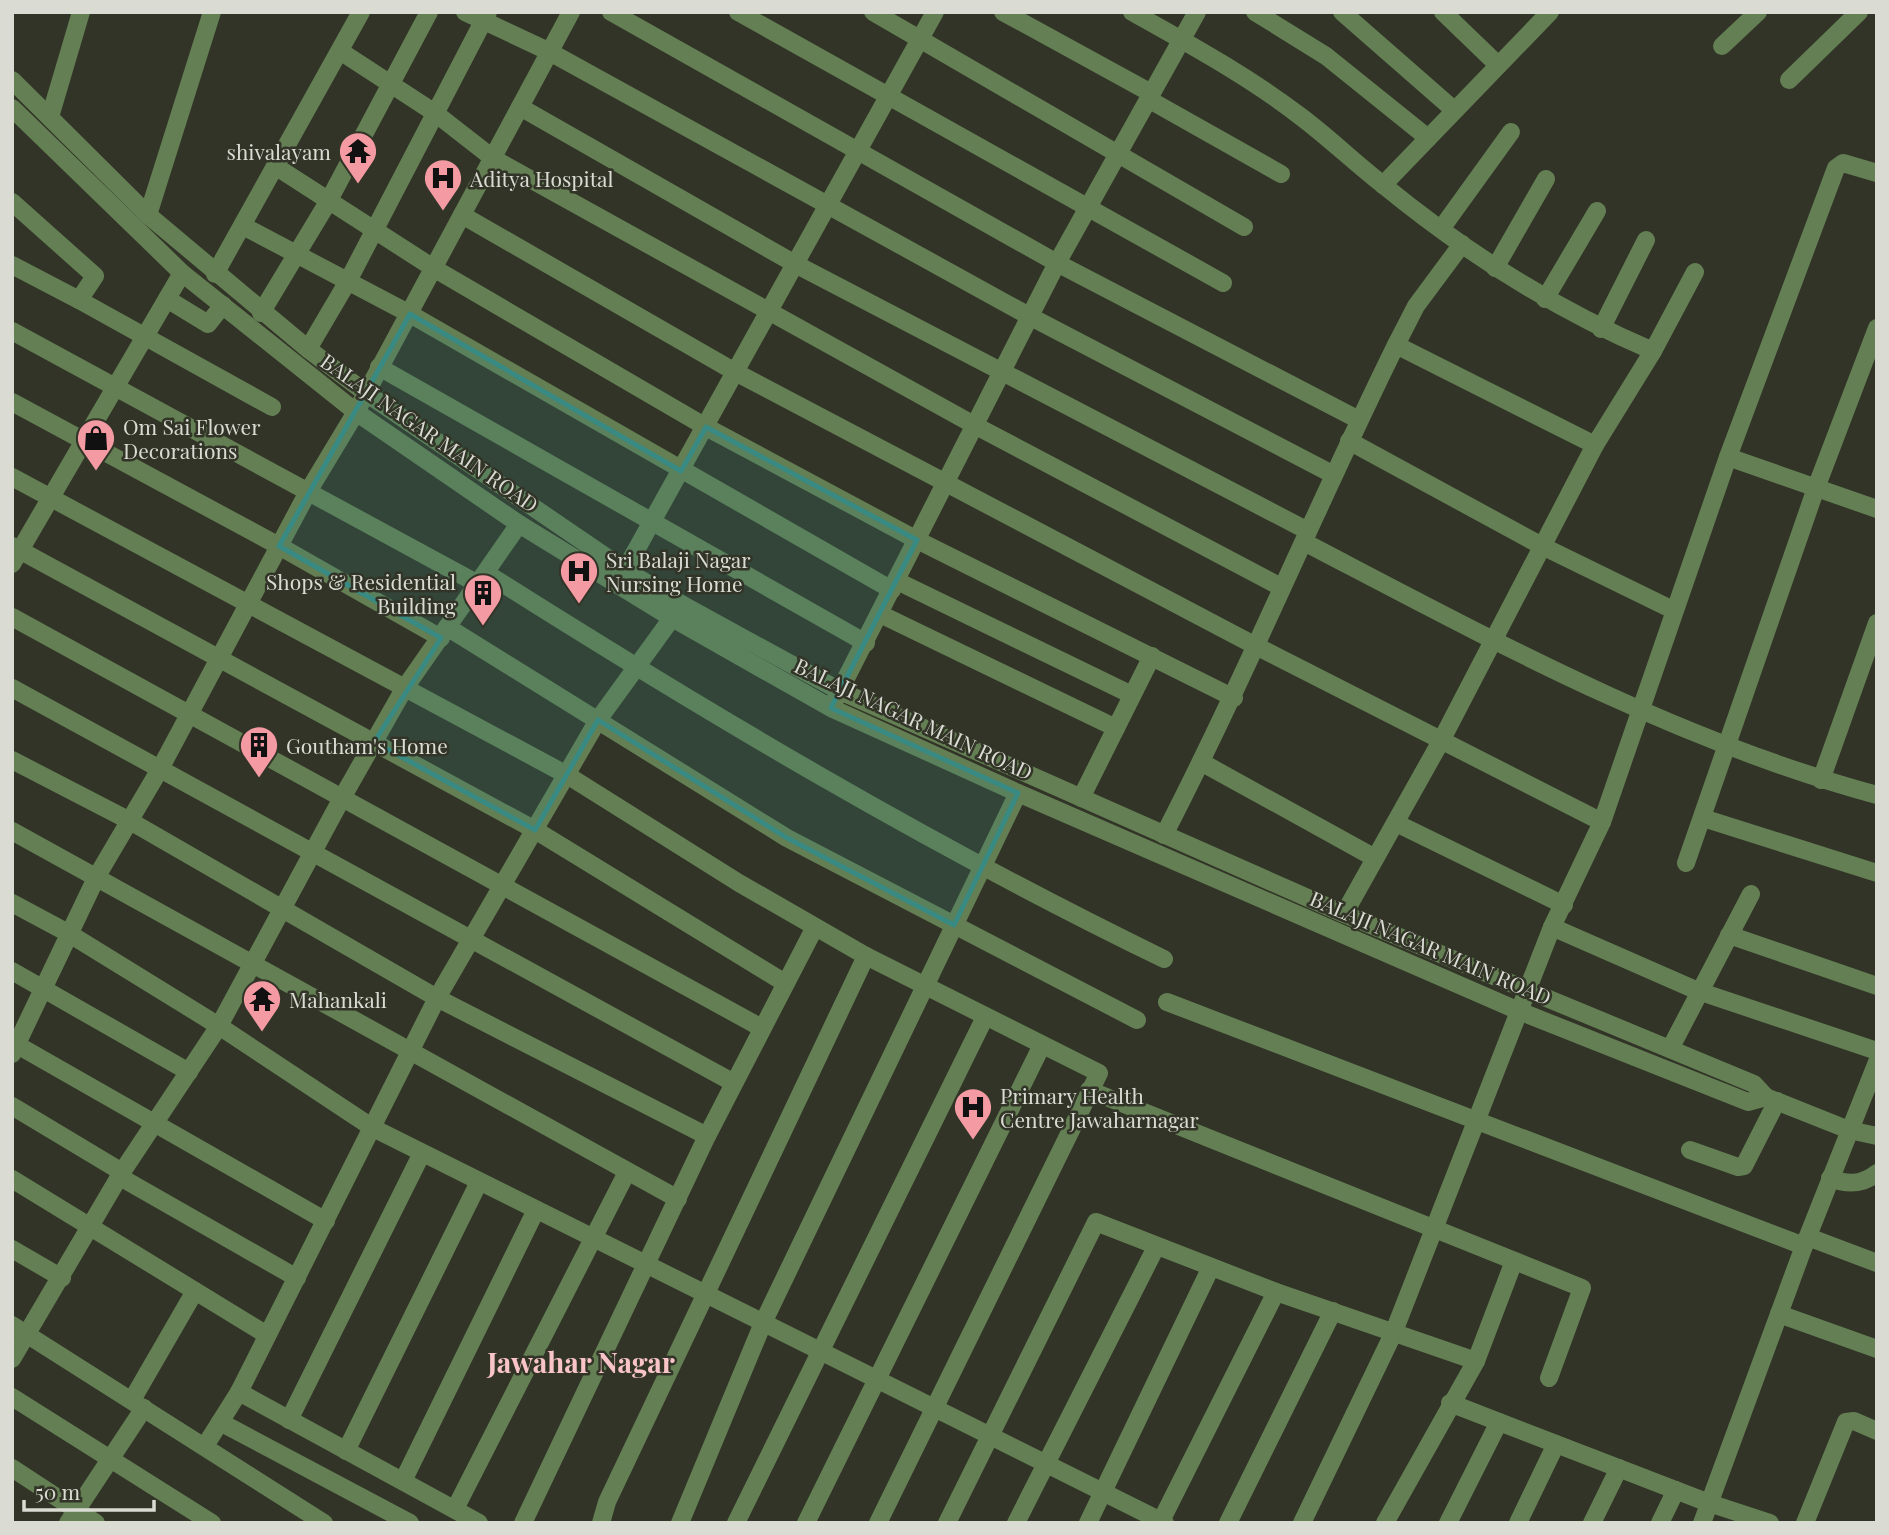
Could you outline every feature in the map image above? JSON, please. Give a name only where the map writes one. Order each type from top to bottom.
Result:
[{"type":"street","points":[[50,117],[81,12]]},
{"type":"street","points":[[148,215],[212,12]]},
{"type":"street","points":[[215,274],[361,12]]},
{"type":"street","points":[[261,313],[328,202],[429,12]]},
{"type":"street","points":[[465,12],[486,16],[1029,316],[1334,475]]},
{"type":"street","points":[[326,1222],[14,1046],[97,877],[190,715],[309,490],[356,412],[435,269],[571,12]]},
{"type":"street","points":[[611,12],[1057,263],[1359,420]]},
{"type":"street","points":[[738,12],[1223,283]]},
{"type":"street","points":[[873,12],[923,38],[1244,226]]},
{"type":"street","points":[[625,569],[737,373],[935,12]]},
{"type":"street","points":[[1003,12],[1281,174]]},
{"type":"street","points":[[1132,12],[1299,115],[1383,185],[1495,268],[1601,329],[1653,351]]},
{"type":"street","points":[[831,708],[976,426],[1029,316],[1117,151],[1197,12]]},
{"type":"street","points":[[1255,12],[1326,56],[1428,138]]},
{"type":"street","points":[[1342,12],[1454,110]]},
{"type":"street","points":[[1523,12],[1536,25]]},
{"type":"street","points":[[1383,185],[1550,12]]},
{"type":"street","points":[[1722,46],[1758,12]]},
{"type":"street","points":[[1789,80],[1859,12]]},
{"type":"street","points":[[1450,14],[1498,65]]},
{"type":"street","points":[[307,349],[348,281],[373,228],[486,16]]},
{"type":"street","points":[[340,51],[435,113],[494,159],[976,426],[1282,587]]},
{"type":"street","points":[[12,80],[148,215],[261,313],[366,393],[681,604],[840,691],[1344,914],[1754,1084],[1772,1099],[1744,1166],[1738,1167],[1690,1150]]},
{"type":"street","points":[[520,107],[797,265],[1002,373],[1494,641],[1640,712],[1727,747],[1821,780],[1877,795]]},
{"type":"street","name":"BALAJI NAGAR MAIN ROAD","points":[[12,108],[182,273],[356,412],[519,524],[672,618],[831,708],[1018,793],[1519,1011],[1748,1102],[1772,1099],[1849,1130],[1877,1136]]},
{"type":"street","points":[[1441,229],[1511,132]]},
{"type":"street","points":[[1302,1523],[1393,1334],[1552,927],[1602,822],[1673,610],[1836,168],[1843,163],[1854,164],[1877,173]]},
{"type":"street","points":[[275,166],[435,269],[706,427],[916,540],[1234,698]]},
{"type":"street","points":[[1495,268],[1546,179]]},
{"type":"street","points":[[12,202],[94,276],[79,300]]},
{"type":"street","points":[[1545,299],[1597,211]]},
{"type":"street","points":[[462,215],[737,373],[948,481],[1254,645],[1602,822]]},
{"type":"street","points":[[243,226],[410,314],[681,471],[894,586],[1132,695]]},
{"type":"street","points":[[1601,329],[1646,240]]},
{"type":"street","points":[[1164,835],[1234,698],[1254,645],[1396,345],[1416,306],[1462,244]]},
{"type":"street","points":[[12,265],[272,407]]},
{"type":"street","points":[[1344,914],[1441,741],[1595,445],[1653,351],[1695,272]]},
{"type":"street","points":[[182,273],[15,553],[220,659],[535,830],[785,983]]},
{"type":"street","points":[[167,299],[208,324],[223,305]]},
{"type":"street","points":[[1686,863],[1816,488],[1869,370],[1877,328]]},
{"type":"street","points":[[12,331],[116,385],[478,584]]},
{"type":"street","points":[[1396,345],[1595,445]]},
{"type":"street","points":[[379,368],[866,643]]},
{"type":"street","points":[[12,402],[444,632],[598,720],[787,838],[1137,1020]]},
{"type":"street","points":[[1349,441],[1542,546],[1673,610]]},
{"type":"street","points":[[1728,457],[1877,509]]},
{"type":"street","points":[[12,477],[567,775],[866,956],[1099,1073],[878,1523]]},
{"type":"street","points":[[478,584],[519,524]]},
{"type":"street","points":[[12,1359],[20,1329],[62,1278],[121,1175],[219,1026],[342,797],[404,689],[486,573],[786,759],[983,869],[1164,959]]},
{"type":"street","points":[[880,614],[1116,728]]},
{"type":"street","points":[[12,617],[760,1027]]},
{"type":"street","points":[[205,1446],[239,1392],[373,1128],[408,1051],[437,998],[598,720],[672,618]]},
{"type":"street","points":[[1821,780],[1877,623]]},
{"type":"street","points":[[1081,798],[1152,656]]},
{"type":"street","points":[[12,688],[734,1083]]},
{"type":"street","points":[[12,760],[130,821],[437,998],[707,1136]]},
{"type":"street","points":[[1201,762],[1375,859]]},
{"type":"street","points":[[680,1523],[763,1322],[1018,793]]},
{"type":"street","points":[[1703,818],[1877,873]]},
{"type":"street","points":[[1396,823],[1564,905]]},
{"type":"street","points":[[12,831],[678,1199]]},
{"type":"street","points":[[1670,1049],[1751,894]]},
{"type":"street","points":[[12,903],[68,933],[219,1026],[373,1128],[1162,1522],[1276,1292]]},
{"type":"street","points":[[523,1523],[760,1027],[815,927]]},
{"type":"street","points":[[1552,927],[1698,991],[1877,1051]]},
{"type":"street","points":[[1729,935],[1877,986]]},
{"type":"street","points":[[601,1523],[607,1502],[866,956]]},
{"type":"street","points":[[12,971],[189,1072]]},
{"type":"street","points":[[1167,1002],[1806,1242],[1877,1263]]},
{"type":"street","points":[[736,1523],[985,1017]]},
{"type":"street","points":[[806,1523],[1042,1045]]},
{"type":"street","points":[[1702,1523],[1830,1178],[1877,1062]]},
{"type":"street","points":[[1089,1090],[1582,1288],[1549,1378]]},
{"type":"street","points":[[12,1106],[121,1175],[297,1278]]},
{"type":"street","points":[[289,1420],[422,1153]]},
{"type":"street","points":[[455,1509],[627,1171]]},
{"type":"street","points":[[1830,1178],[1847,1184],[1870,1179],[1877,1173]]},
{"type":"street","points":[[12,1179],[267,1335]]},
{"type":"street","points":[[346,1451],[480,1182]]},
{"type":"street","points":[[403,1481],[536,1210]]},
{"type":"street","points":[[947,1523],[1096,1222],[1276,1292],[1475,1360]]},
{"type":"street","points":[[1016,1523],[1156,1247]]},
{"type":"street","points":[[12,1249],[62,1278]]},
{"type":"street","points":[[1385,1523],[1475,1360],[1514,1261]]},
{"type":"street","points":[[1088,1523],[1211,1267]]},
{"type":"street","points":[[72,1516],[110,1460],[195,1291]]},
{"type":"street","points":[[1228,1523],[1333,1311]]},
{"type":"street","points":[[1779,1314],[1877,1349]]},
{"type":"street","points":[[20,1329],[324,1523]]},
{"type":"street","points":[[239,1392],[479,1523]]},
{"type":"street","points":[[12,1396],[212,1523]]},
{"type":"street","points":[[1450,1403],[1709,1503],[1770,1523]]},
{"type":"street","points":[[1805,1523],[1846,1422],[1854,1421],[1877,1431]]},
{"type":"street","points":[[220,1422],[410,1523]]},
{"type":"street","points":[[1448,1523],[1499,1422]]},
{"type":"street","points":[[1518,1523],[1556,1444]]},
{"type":"street","points":[[12,1468],[72,1516],[96,1523]]},
{"type":"street","points":[[1592,1523],[1619,1468]]},
{"type":"street","points":[[1660,1523],[1676,1490]]},
{"type":"highlighted area","points":[[410,314],[681,471],[706,427],[917,540],[831,708],[1018,793],[954,925],[787,838],[598,720],[535,830],[374,742],[441,638],[279,546]]},
{"type":"place","name":"shivalayam","points":[[358,185]]},
{"type":"place","name":"Aditya Hospital","points":[[443,212]]},
{"type":"place","name":"Om Sai Flower Decorations","points":[[96,472]]},
{"type":"place","name":"Sri Balaji Nagar Nursing Home","points":[[579,605]]},
{"type":"place","name":"Shops & Residential Building","points":[[483,627]]},
{"type":"place","name":"Goutham's Home","points":[[259,779]]},
{"type":"place","name":"Mahankali","points":[[262,1033]]},
{"type":"place","name":"Primary Health Centre Jawaharnagar","points":[[973,1141]]},
{"type":"district","name":"Jawahar Nagar","points":[[581,1361]]}]
